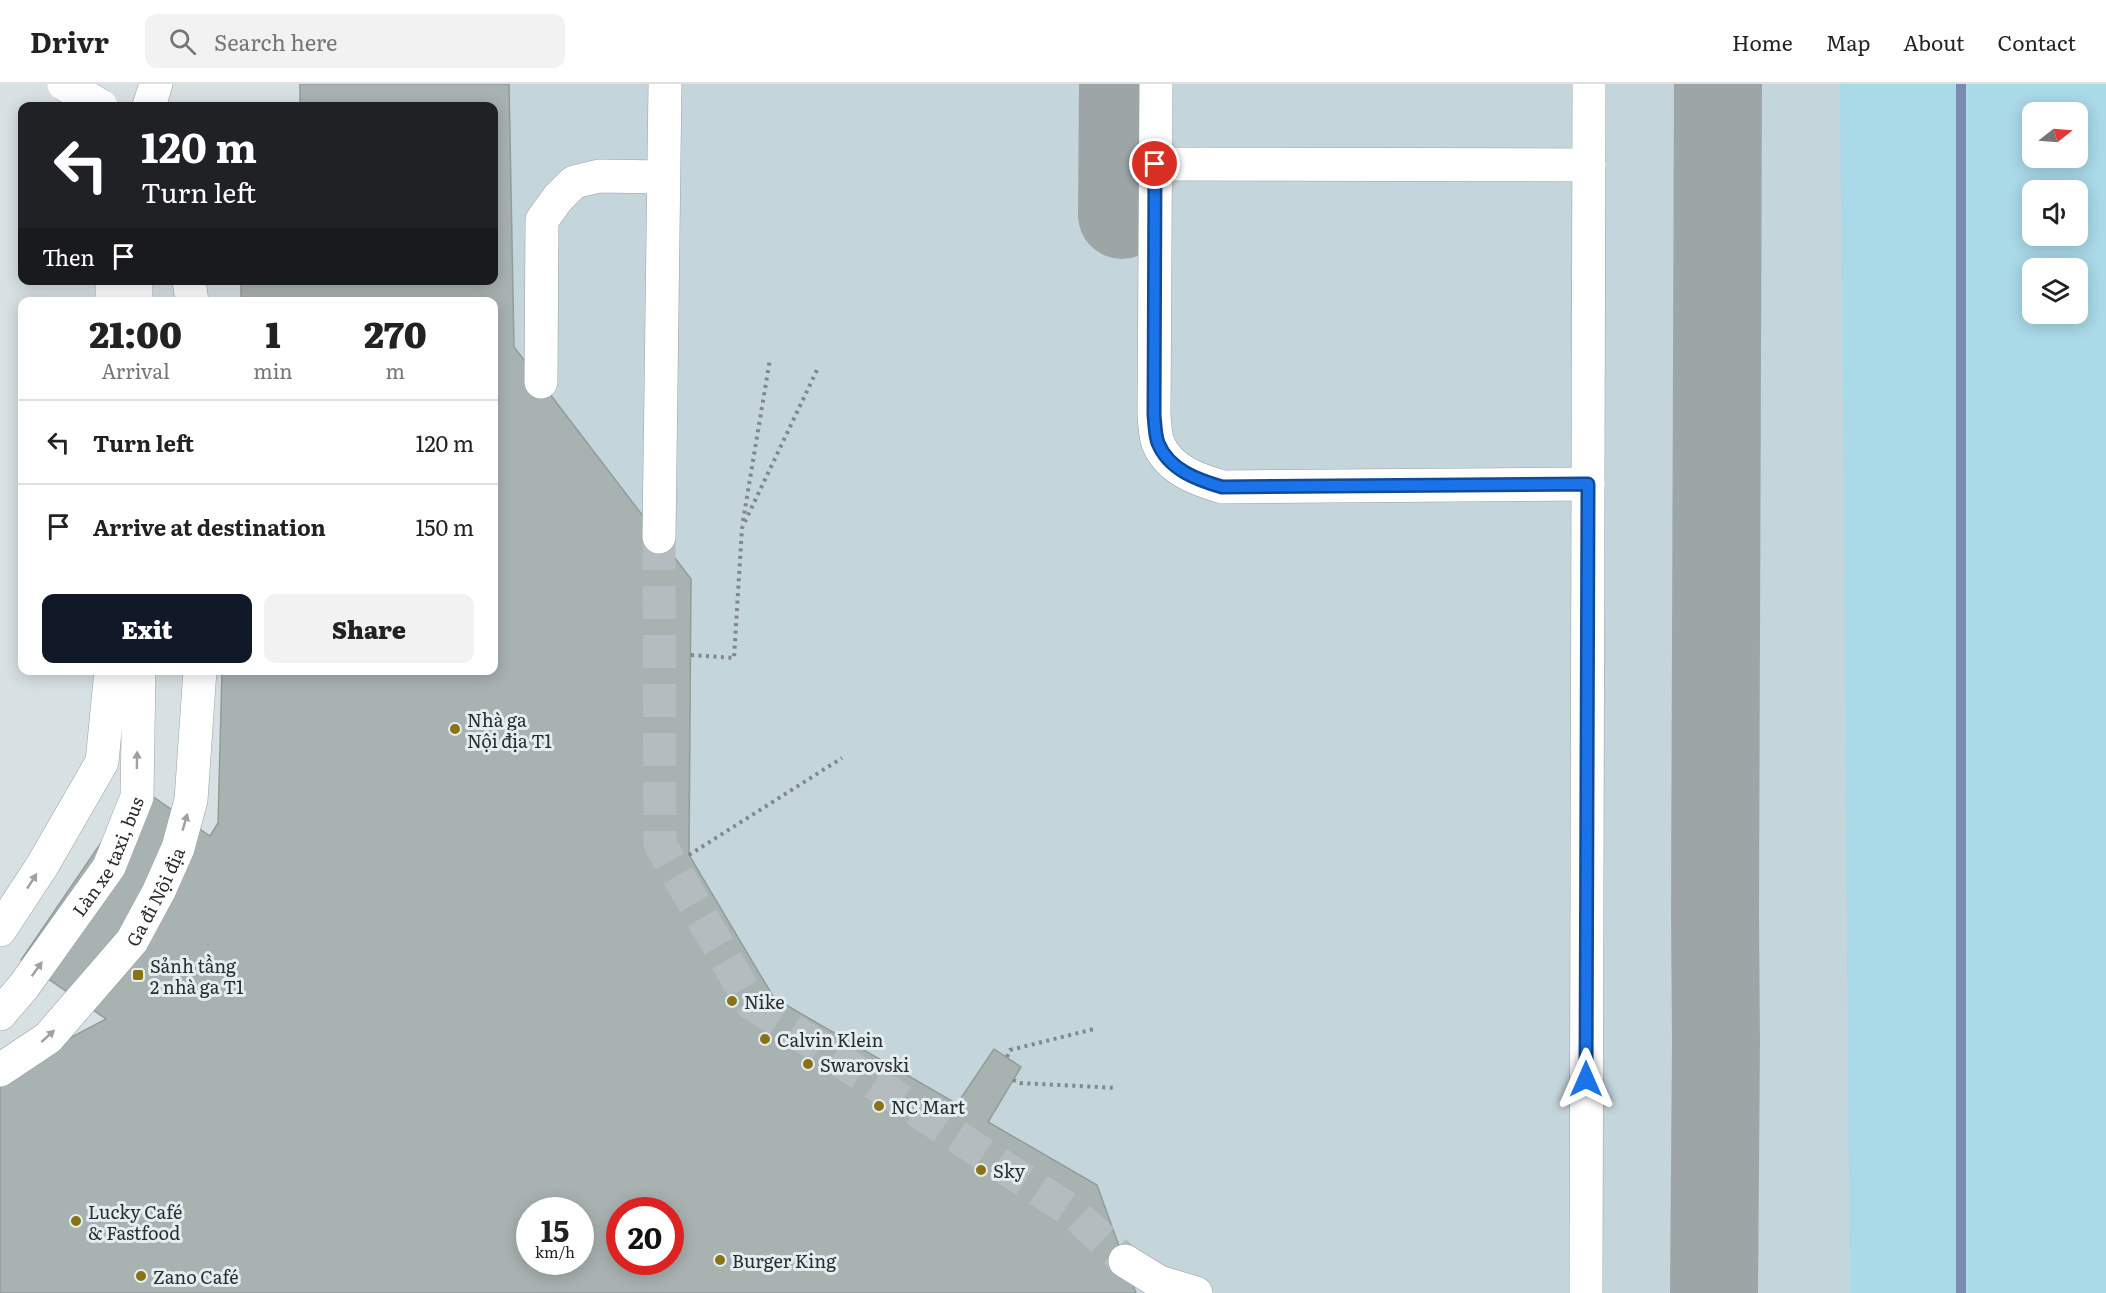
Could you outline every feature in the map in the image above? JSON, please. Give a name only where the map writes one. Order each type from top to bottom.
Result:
[{"type":"lane","points":[[64,84],[94,102]]},
{"type":"lane","points":[[81,84],[86,102]]},
{"type":"lane","points":[[135,84],[137,102]]},
{"type":"lane","points":[[150,102],[156,84]]},
{"type":"lane","points":[[659,537],[665,84]]},
{"type":"lane","points":[[1156,84],[1154,415],[1158,443],[1172,463],[1196,480],[1222,487],[1588,484]]},
{"type":"lane","points":[[1586,1293],[1589,84]]},
{"type":"lane","points":[[1155,164],[1589,165]]},
{"type":"lane","points":[[541,382],[542,220],[558,198],[574,182],[598,176],[663,177]]},
{"type":"lane","points":[[0,930],[42,866],[102,762],[111,675]]},
{"type":"lane","name":"Làn xe taxi, bus","points":[[0,1014],[24,986],[109,867],[136,797],[139,675]]},
{"type":"lane","name":"Ga đi Nội địa","points":[[0,1070],[48,1038],[132,941],[159,891],[178,848],[191,800],[200,675]]},
{"type":"lane","points":[[1125,1261],[1156,1288],[1196,1293]]},
{"type":"path","points":[[691,655],[734,658],[742,528],[770,359]]},
{"type":"path","points":[[742,528],[817,370]]},
{"type":"path","points":[[689,855],[842,758]]},
{"type":"path","points":[[1006,1057],[1010,1050],[1094,1029]]},
{"type":"path","points":[[1013,1080],[1020,1083],[1117,1088]]},
{"type":"shaded area","points":[[342,84],[2106,84],[2106,1293],[0,1293],[0,1196],[489,675],[498,675],[498,297],[494,297],[494,285],[498,285],[498,102],[342,102]]},
{"type":"shaded area","points":[[1840,84],[2106,84],[2106,1293],[1850,1293]]},
{"type":"building","name":"Nhà ga Nội địa T1","points":[[300,84],[509,84],[514,347],[691,579],[689,855],[774,998],[957,1104],[994,1049],[1021,1067],[988,1122],[1097,1185],[1136,1293],[0,1293],[0,1075],[106,1019],[21,960],[139,787],[210,836],[218,823],[222,675],[498,675],[498,297],[241,297],[241,285],[498,285],[498,102],[300,102]]},
{"type":"waterway","points":[[1961,84],[1961,1293]]},
{"type":"taxiway","points":[[1122,215],[1123,84]]},
{"type":"taxiway","points":[[1714,1293],[1718,84]]},
{"type":"tunnel","points":[[659,537],[660,844],[751,1003],[1073,1212],[1125,1261]]},
{"type":"place","name":"Nhà ga Nội địa T1","points":[[455,729]]},
{"type":"place","name":"Sảnh tầng 2 nhà ga T1","points":[[138,975]]},
{"type":"place","name":"Nike","points":[[732,1001]]},
{"type":"place","name":"Calvin Klein","points":[[765,1039]]},
{"type":"place","name":"Swarovski","points":[[808,1064]]},
{"type":"place","name":"NC Mart","points":[[879,1106]]},
{"type":"place","name":"Sky","points":[[981,1170]]},
{"type":"place","name":"Lucky Café & Fastfood","points":[[76,1221]]},
{"type":"place","name":"Burger King","points":[[720,1260]]},
{"type":"place","name":"Zano Café","points":[[141,1276]]},
{"type":"route","points":[[1155,164],[1154,415],[1158,443],[1172,463],[1196,480],[1222,487],[1588,484],[1586,1079]]}]
